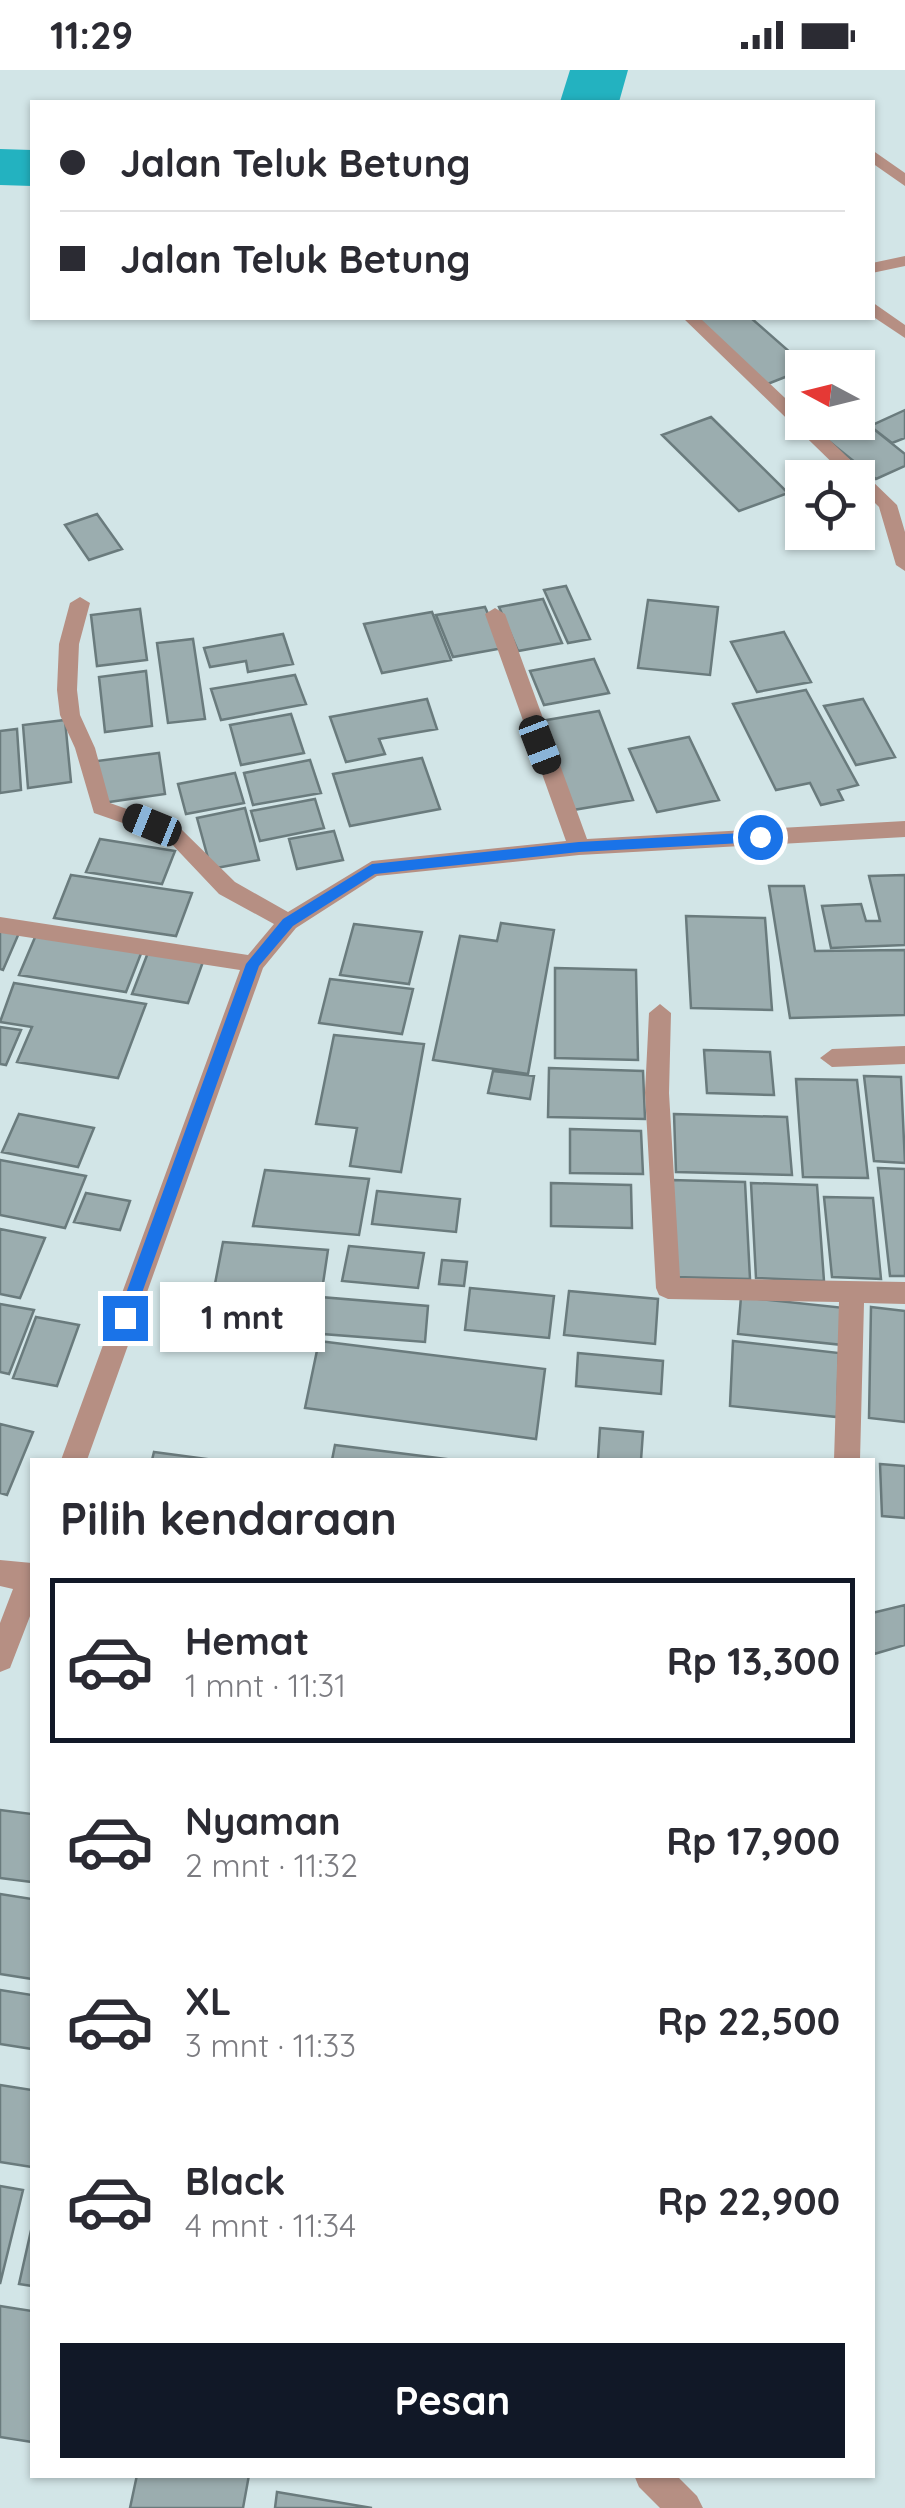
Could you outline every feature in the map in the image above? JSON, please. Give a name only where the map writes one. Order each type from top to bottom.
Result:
[{"type":"street","points":[[875,158],[905,152]]},
{"type":"street","points":[[875,158],[905,181]]},
{"type":"street","points":[[875,267],[905,261]]},
{"type":"street","points":[[875,309],[905,333]]},
{"type":"street","points":[[693,320],[896,500],[905,565]]},
{"type":"street","points":[[80,604],[69,644],[67,690],[70,715],[85,748],[101,808],[172,833],[227,888],[288,922]]},
{"type":"street","points":[[495,614],[579,847]]},
{"type":"street","points":[[75,1458],[253,964],[288,922],[372,870],[579,847],[905,829]]},
{"type":"street","points":[[0,924],[253,964]]},
{"type":"street","points":[[660,1013],[657,1094],[668,1288],[905,1294]]},
{"type":"street","points":[[832,1058],[905,1055]]},
{"type":"street","points":[[847,1458],[852,1291]]},
{"type":"street","points":[[0,1573],[30,1578]]},
{"type":"street","points":[[0,1658],[30,1583]]},
{"type":"street","points":[[654,2478],[686,2508]]},
{"type":"building","points":[[691,320],[753,320],[787,350],[785,377],[765,385]]},
{"type":"building","points":[[905,410],[905,438],[892,443],[875,430],[875,424]]},
{"type":"building","points":[[711,417],[785,494],[739,511],[662,435]]},
{"type":"building","points":[[875,430],[905,454],[905,466],[876,479],[875,460],[852,460],[827,440],[875,440]]},
{"type":"building","points":[[97,514],[122,549],[89,560],[65,525]]},
{"type":"building","points":[[566,586],[590,639],[568,643],[544,590]]},
{"type":"building","points":[[543,599],[562,643],[518,651],[499,607]]},
{"type":"building","points":[[648,600],[718,607],[710,675],[638,668]]},
{"type":"building","points":[[485,607],[503,648],[453,657],[436,615]]},
{"type":"building","points":[[140,609],[147,660],[97,666],[91,615]]},
{"type":"building","points":[[432,612],[451,660],[382,673],[364,624]]},
{"type":"building","points":[[784,632],[811,682],[757,692],[731,642]]},
{"type":"building","points":[[283,634],[293,664],[248,672],[246,661],[210,667],[204,648]]},
{"type":"building","points":[[193,639],[205,719],[168,723],[157,643]]},
{"type":"building","points":[[594,659],[609,693],[544,705],[530,671]]},
{"type":"building","points":[[146,671],[152,726],[105,732],[99,677]]},
{"type":"building","points":[[295,675],[306,704],[221,720],[211,689]]},
{"type":"building","points":[[806,690],[858,785],[838,790],[843,800],[821,805],[810,783],[776,790],[733,704]]},
{"type":"building","points":[[427,699],[437,729],[379,739],[385,754],[346,762],[330,717]]},
{"type":"building","points":[[863,699],[895,757],[856,765],[824,706]]},
{"type":"building","points":[[599,711],[633,800],[573,810],[541,721]]},
{"type":"building","points":[[291,714],[304,753],[241,765],[230,725]]},
{"type":"building","points":[[65,720],[71,782],[28,788],[23,725]]},
{"type":"building","points":[[17,729],[21,790],[0,793],[0,731]]},
{"type":"building","points":[[689,737],[719,800],[657,812],[629,749]]},
{"type":"building","points":[[159,753],[165,794],[102,803],[97,761]]},
{"type":"building","points":[[422,758],[440,809],[350,826],[333,774]]},
{"type":"building","points":[[310,760],[321,793],[253,805],[244,773]]},
{"type":"building","points":[[235,773],[244,803],[186,814],[178,784]]},
{"type":"building","points":[[315,799],[324,828],[260,841],[251,811]]},
{"type":"building","points":[[245,808],[259,860],[211,869],[197,818]]},
{"type":"building","points":[[334,831],[343,860],[297,869],[289,839]]},
{"type":"building","points":[[100,839],[175,851],[162,884],[86,872]]},
{"type":"building","points":[[71,875],[192,893],[176,936],[54,918]]},
{"type":"building","points":[[905,875],[905,945],[831,948],[822,906],[861,904],[866,921],[880,921],[869,876]]},
{"type":"building","points":[[769,886],[804,886],[815,951],[905,950],[905,1015],[790,1018]]},
{"type":"building","points":[[686,916],[765,918],[772,1010],[691,1008]]},
{"type":"building","points":[[501,923],[554,930],[528,1074],[433,1060],[460,936],[497,941]]},
{"type":"building","points":[[354,924],[422,932],[409,984],[340,975]]},
{"type":"building","points":[[0,930],[19,933],[3,970],[0,969]]},
{"type":"building","points":[[36,935],[142,951],[126,992],[19,975]]},
{"type":"building","points":[[149,950],[204,959],[188,1003],[132,994]]},
{"type":"building","points":[[555,968],[636,970],[638,1060],[555,1058]]},
{"type":"building","points":[[330,979],[413,989],[402,1034],[319,1023]]},
{"type":"building","points":[[14,983],[146,1004],[118,1078],[17,1062],[32,1027],[0,1022]]},
{"type":"building","points":[[0,1027],[21,1030],[6,1065],[0,1064]]},
{"type":"building","points":[[334,1035],[424,1044],[401,1172],[350,1166],[357,1128],[316,1124]]},
{"type":"building","points":[[704,1050],[770,1052],[774,1095],[707,1093]]},
{"type":"building","points":[[549,1068],[643,1071],[645,1119],[548,1117]]},
{"type":"building","points":[[493,1071],[534,1076],[530,1099],[488,1093]]},
{"type":"building","points":[[864,1076],[901,1077],[905,1163],[874,1161]]},
{"type":"building","points":[[796,1079],[857,1080],[868,1178],[803,1177]]},
{"type":"building","points":[[19,1114],[94,1128],[78,1167],[2,1152]]},
{"type":"building","points":[[674,1114],[787,1117],[792,1175],[676,1172]]},
{"type":"building","points":[[570,1129],[641,1131],[643,1174],[570,1173]]},
{"type":"building","points":[[0,1160],[86,1176],[65,1228],[0,1215]]},
{"type":"building","points":[[878,1168],[905,1169],[905,1276],[890,1276]]},
{"type":"building","points":[[265,1170],[369,1179],[359,1235],[253,1226]]},
{"type":"building","points":[[671,1180],[745,1182],[750,1279],[675,1277]]},
{"type":"building","points":[[551,1183],[631,1185],[632,1228],[551,1226]]},
{"type":"building","points":[[751,1183],[817,1185],[824,1281],[756,1278]]},
{"type":"building","points":[[377,1191],[460,1199],[456,1232],[372,1224]]},
{"type":"building","points":[[86,1193],[130,1201],[120,1230],[74,1222]]},
{"type":"building","points":[[824,1197],[873,1198],[881,1279],[832,1277]]},
{"type":"building","points":[[0,1229],[45,1238],[20,1298],[0,1294]]},
{"type":"building","points":[[223,1242],[328,1250],[321,1297],[428,1306],[425,1342],[310,1333],[312,1323],[209,1315]]},
{"type":"building","points":[[349,1246],[424,1253],[418,1288],[342,1281]]},
{"type":"building","points":[[442,1260],[467,1262],[464,1286],[439,1284]]},
{"type":"building","points":[[470,1288],[554,1296],[549,1338],[465,1330]]},
{"type":"building","points":[[569,1291],[658,1299],[655,1344],[564,1335]]},
{"type":"building","points":[[741,1297],[845,1308],[843,1345],[738,1334]]},
{"type":"building","points":[[0,1304],[34,1310],[9,1374],[0,1372]]},
{"type":"building","points":[[871,1307],[905,1311],[905,1422],[869,1418]]},
{"type":"building","points":[[36,1317],[79,1325],[57,1386],[13,1378]]},
{"type":"building","points":[[319,1341],[545,1369],[536,1439],[305,1408]]},
{"type":"building","points":[[733,1341],[839,1353],[837,1417],[730,1406]]},
{"type":"building","points":[[578,1353],[663,1361],[661,1394],[576,1386]]},
{"type":"building","points":[[0,1424],[33,1432],[7,1495],[0,1493]]},
{"type":"building","points":[[600,1428],[643,1432],[641,1458],[598,1458]]},
{"type":"building","points":[[335,1445],[438,1458],[332,1458]]},
{"type":"building","points":[[154,1452],[199,1458],[152,1458]]},
{"type":"building","points":[[880,1464],[905,1466],[905,1518],[882,1516]]},
{"type":"building","points":[[905,1605],[905,1645],[875,1654],[875,1612]]},
{"type":"building","points":[[0,1810],[30,1814],[30,1882],[0,1878]]},
{"type":"building","points":[[0,1894],[30,1899],[30,1979],[0,1974]]},
{"type":"building","points":[[0,1990],[30,1995],[30,2049],[0,2044]]},
{"type":"building","points":[[0,2085],[30,2090],[30,2167],[0,2162]]},
{"type":"building","points":[[0,2186],[23,2190],[0,2284]]},
{"type":"building","points":[[30,2235],[30,2286],[19,2284]]},
{"type":"building","points":[[0,2306],[30,2311],[30,2442],[0,2437]]},
{"type":"building","points":[[136,2478],[248,2478],[243,2508],[130,2508]]},
{"type":"building","points":[[277,2492],[372,2508],[275,2508]]},
{"type":"waterway","points":[[590,100],[599,70]]},
{"type":"waterway","points":[[0,167],[30,168]]},
{"type":"route","points":[[125,1318],[253,964],[288,922],[372,870],[579,847],[760,837]]}]
